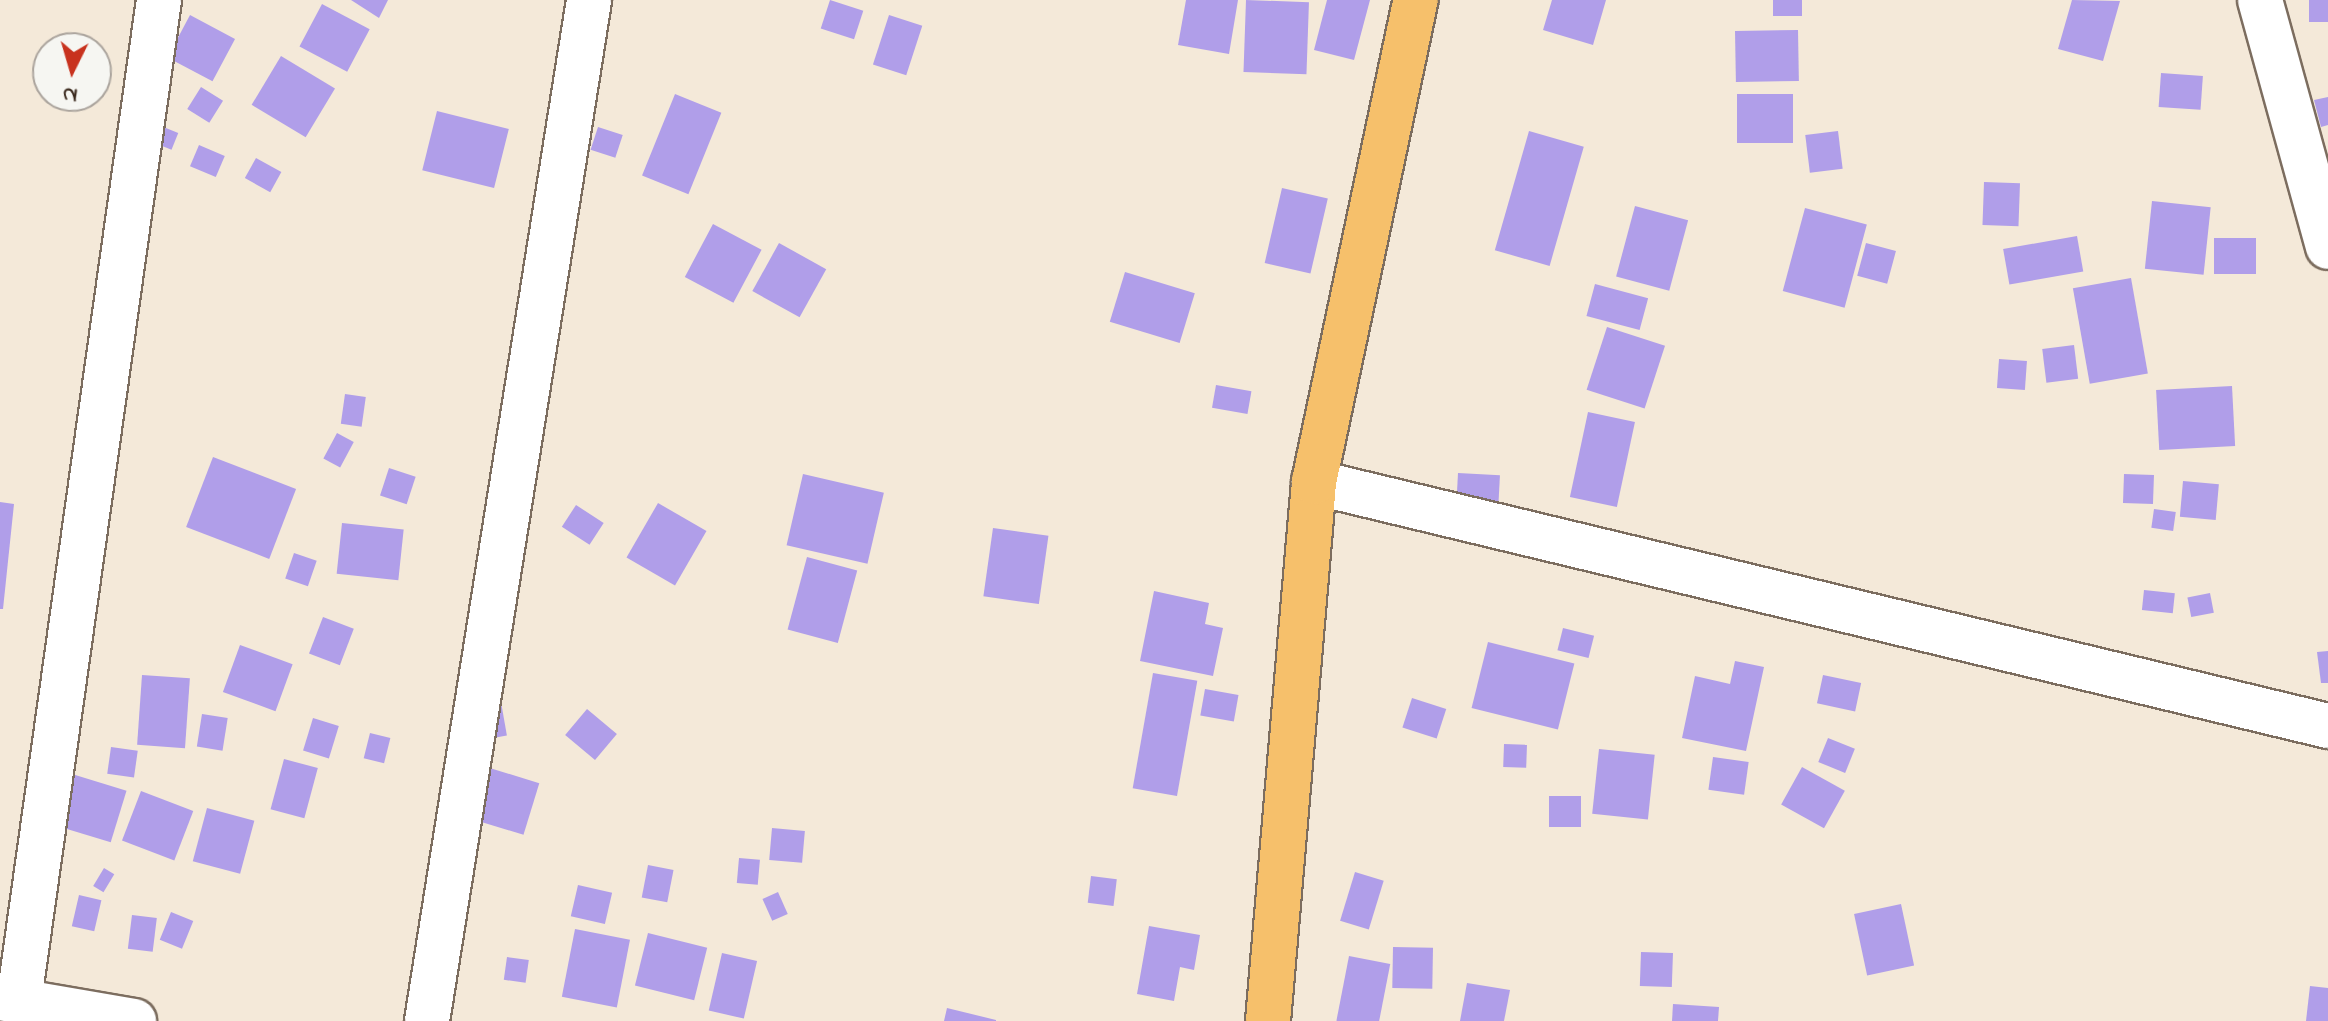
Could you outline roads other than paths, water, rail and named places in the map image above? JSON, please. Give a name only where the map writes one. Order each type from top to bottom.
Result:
[{"type":"main road","points":[[1268,1021],[1314,482],[1416,0]]},
{"type":"street","points":[[134,1021],[10,999],[159,0]]},
{"type":"street","points":[[427,1021],[589,0]]},
{"type":"street","points":[[2260,0],[2328,247]]},
{"type":"street","points":[[1314,482],[2328,726]]}]
